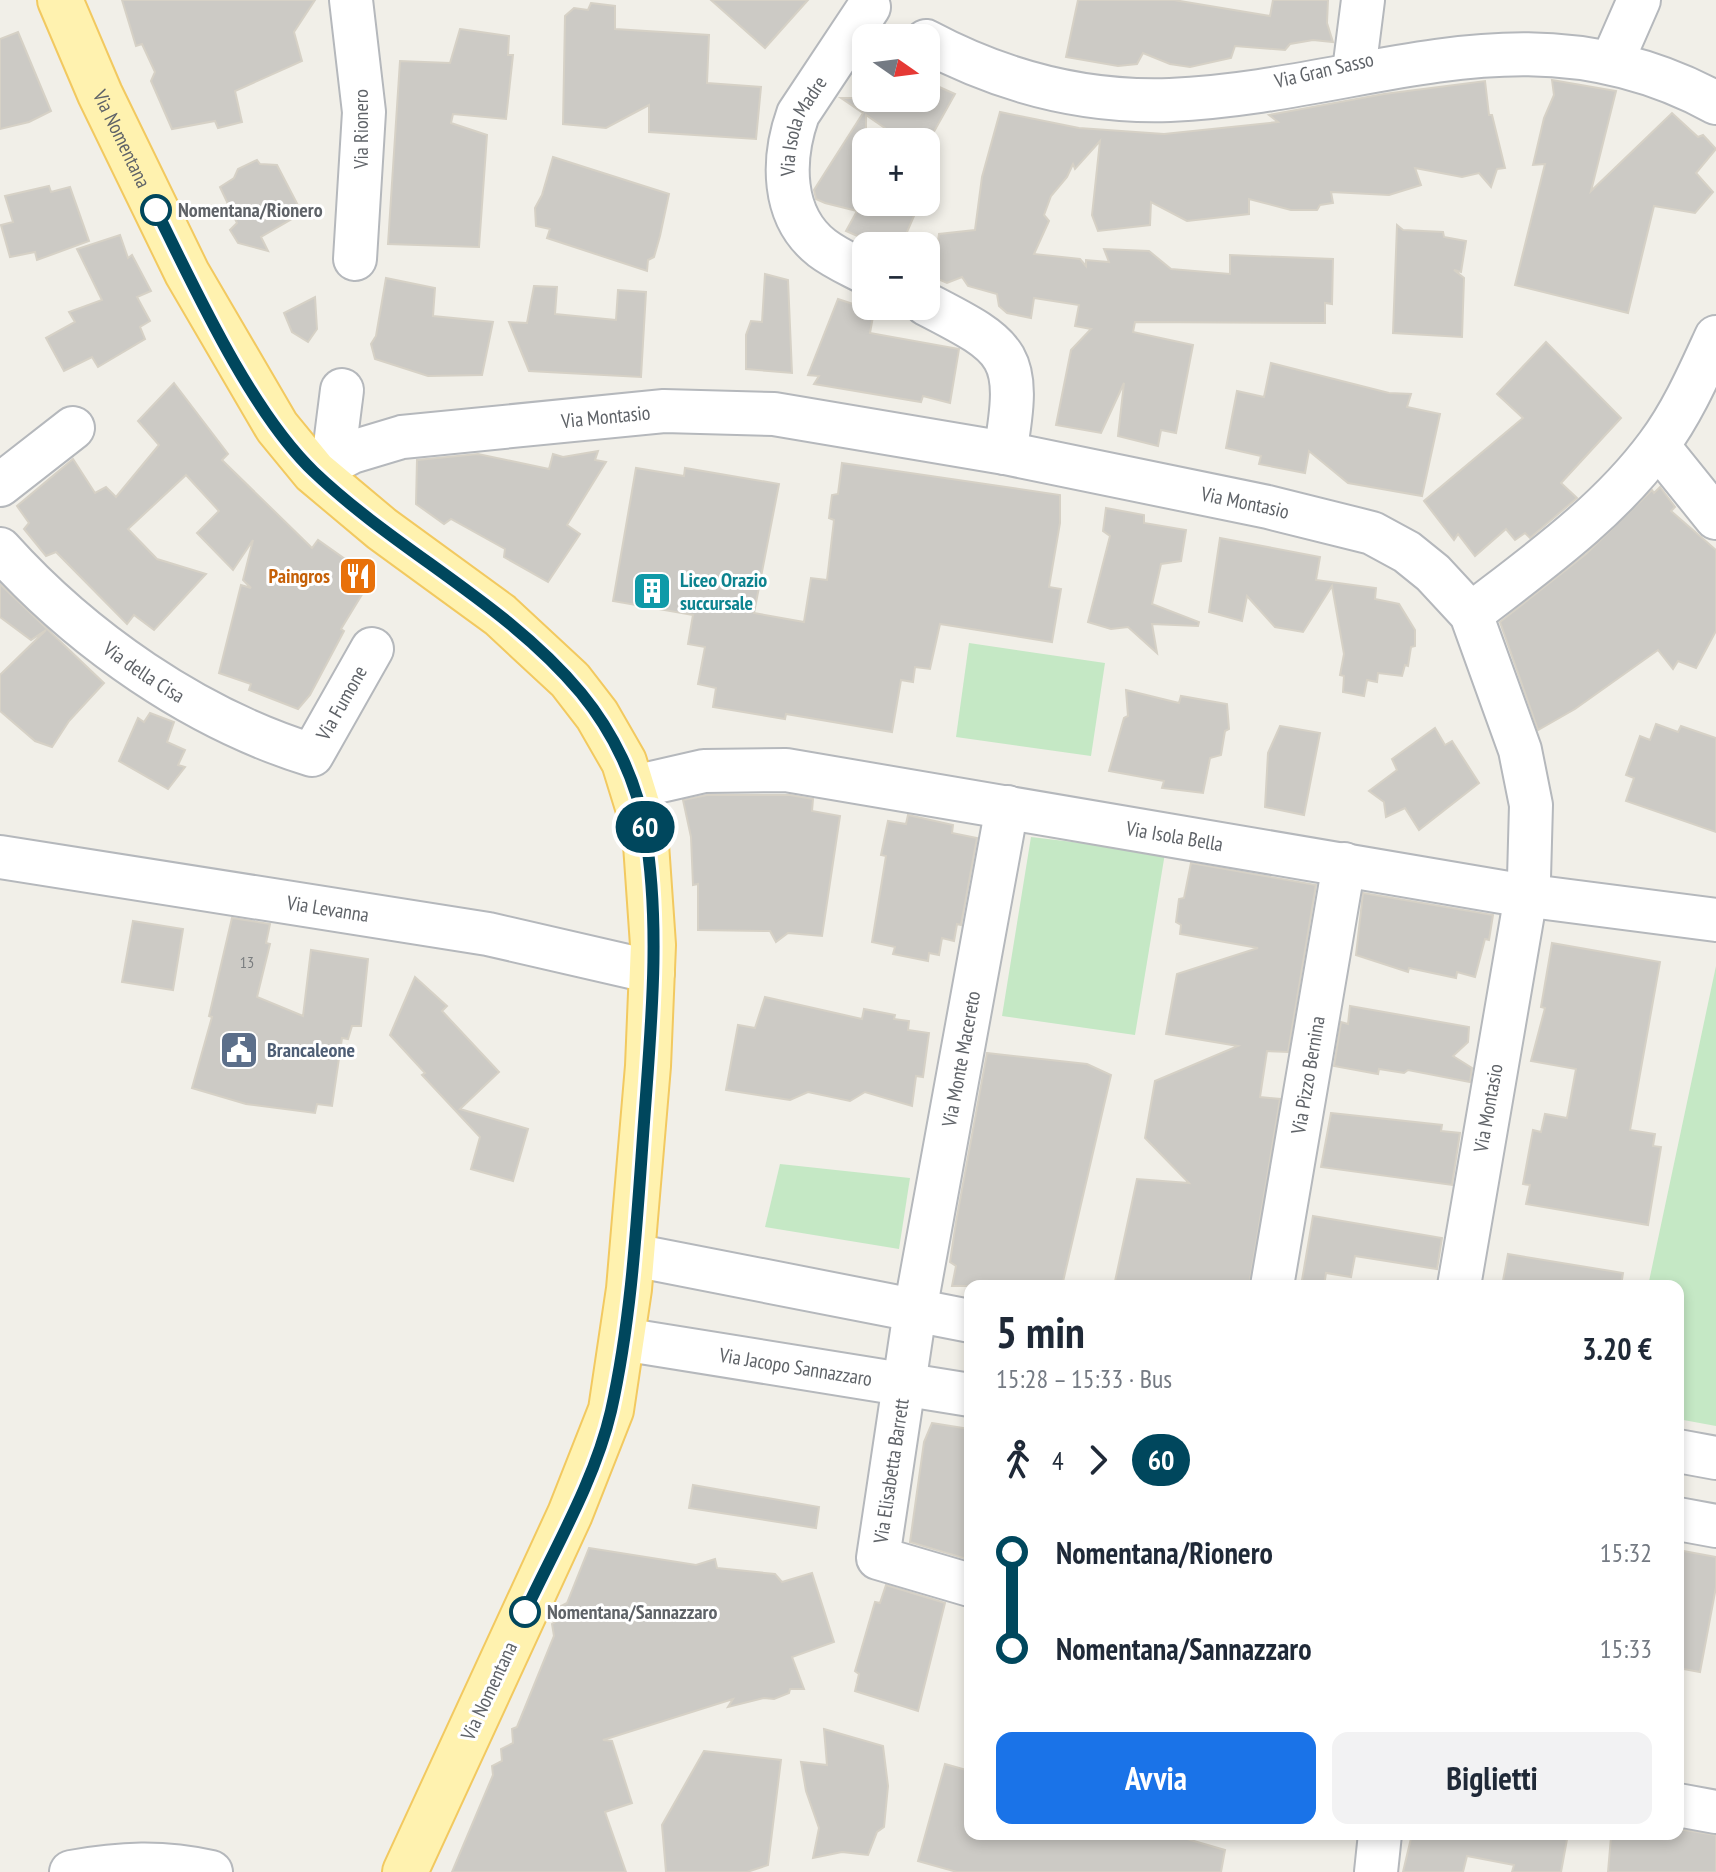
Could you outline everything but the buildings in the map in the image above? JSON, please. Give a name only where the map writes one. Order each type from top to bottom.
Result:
[{"type":"main road","name":"Via Nomentana","points":[[60,0],[133,164],[194,286],[265,411],[403,546],[477,597],[556,665],[597,715],[624,762],[634,787],[647,844],[653,972],[633,1255],[611,1410],[598,1449],[405,1872]]},
{"type":"street","name":"Via Rionero","points":[[351,0],[364,112],[355,259]]},
{"type":"street","points":[[1355,63],[1363,0]]},
{"type":"street","points":[[1618,48],[1639,0]]},
{"type":"street","name":"Via Gran Sasso","points":[[864,4],[898,24]]},
{"type":"street","name":"Via Isola Madre","points":[[852,265],[811,238],[790,198],[787,166],[791,133],[798,114],[864,4]]},
{"type":"street","name":"Via Gran Sasso","points":[[940,46],[1019,83],[1123,100],[1172,100],[1234,92],[1477,36],[1549,36],[1618,48],[1662,67],[1716,103]]},
{"type":"street","points":[[940,311],[984,334],[1008,363],[1014,398],[1005,453]]},
{"type":"street","points":[[1471,614],[1571,536],[1658,446],[1689,394],[1716,337]]},
{"type":"street","points":[[324,466],[342,390]]},
{"type":"street","name":"Via Montasio","points":[[324,466],[370,445],[402,437],[664,411],[788,416],[1005,453],[1268,507],[1372,533],[1420,561],[1471,614],[1526,774],[1532,832],[1526,896],[1460,1280]]},
{"type":"street","points":[[0,485],[73,428]]},
{"type":"street","points":[[1658,446],[1716,518]]},
{"type":"street","name":"Via della Cisa","points":[[0,549],[41,592],[151,676],[247,732],[312,755]]},
{"type":"street","name":"Via Fumone","points":[[312,755],[372,649]]},
{"type":"street","name":"Via Isola Bella","points":[[634,787],[704,771],[769,768],[1526,896],[1716,920]]},
{"type":"street","name":"Via Monte Macereto","points":[[904,1385],[1007,807]]},
{"type":"street","name":"Via Levanna","points":[[0,857],[488,934],[653,972]]},
{"type":"street","name":"Via Pizzo Bernina","points":[[1273,1280],[1344,864]]},
{"type":"street","points":[[633,1255],[964,1320]]},
{"type":"street","name":"Via Jacopo Sannazzaro","points":[[622,1339],[964,1394]]},
{"type":"street","name":"Via Elisabetta Barrett","points":[[904,1385],[878,1558],[964,1583]]},
{"type":"street","points":[[1684,1452],[1716,1458]]},
{"type":"street","points":[[1684,1520],[1716,1526]]},
{"type":"street","points":[[1684,1806],[1716,1812]]},
{"type":"street","points":[[1376,1872],[1379,1840]]},
{"type":"street","points":[[71,1872],[140,1863],[174,1864],[211,1872]]},
{"type":"green space","points":[[969,643],[1105,663],[1091,756],[956,737]]},
{"type":"green space","points":[[1031,837],[1165,853],[1135,1035],[1002,1016]]},
{"type":"green space","points":[[1716,966],[1716,1426],[1684,1420],[1684,1280],[1649,1280]]},
{"type":"green space","points":[[780,1164],[910,1178],[899,1249],[765,1227]]},
{"type":"bus line","name":"60","points":[[156,210],[215,325],[265,411],[289,443],[314,472],[382,529],[477,597],[556,665],[583,695],[612,738],[640,808],[651,884],[653,972],[638,1206],[629,1289],[611,1410],[605,1431],[525,1612]]},
{"type":"place","name":"Nomentana/Rionero","points":[[156,210]]},
{"type":"place","name":"Paingros","points":[[358,576]]},
{"type":"place","name":"Liceo Orazio succursale","points":[[652,591]]},
{"type":"place","name":"Brancaleone","points":[[239,1050]]},
{"type":"place","name":"Nomentana/Sannazzaro","points":[[525,1612]]}]
